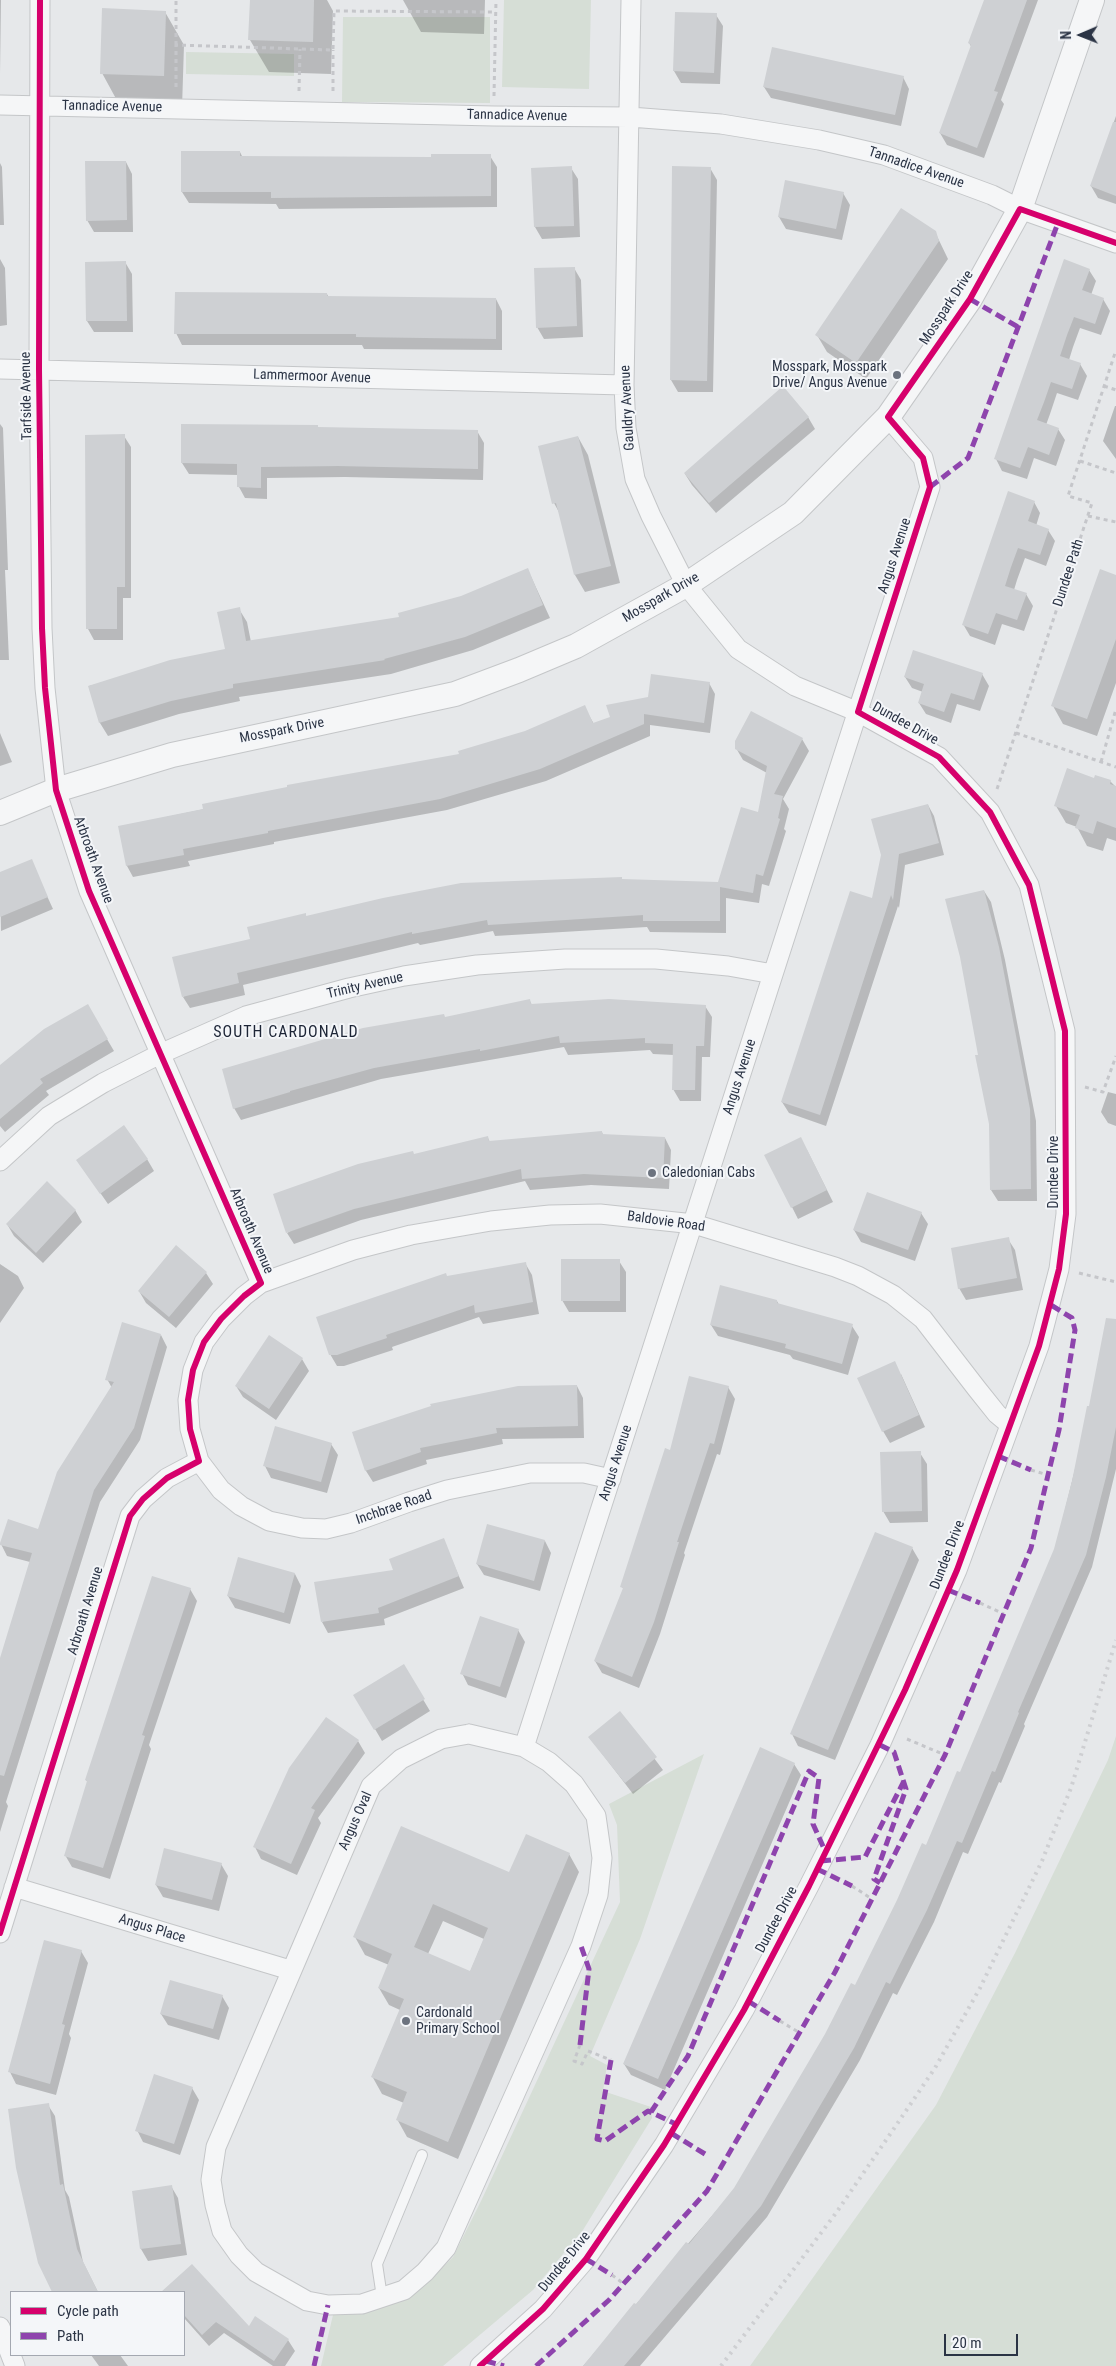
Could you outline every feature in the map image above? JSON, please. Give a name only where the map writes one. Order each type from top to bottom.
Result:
[{"type":"street","name":"Tarfside Avenue","points":[[40,0],[39,369],[45,688],[56,790]]},
{"type":"street","name":"Gauldry Avenue","points":[[631,0],[624,385],[626,428],[635,479],[651,516],[686,585],[738,649],[795,686],[858,712]]},
{"type":"street","name":"Mosspark Drive","points":[[0,813],[56,790],[172,755],[455,694],[576,646],[686,585],[793,513],[888,417],[970,299],[1020,210],[1092,0]]},
{"type":"street","name":"Tannadice Avenue","points":[[0,105],[494,116],[630,117],[721,124],[819,140],[884,155],[992,195],[1020,210],[1116,243]]},
{"type":"street","name":"Lammermoor Avenue","points":[[0,369],[624,385]]},
{"type":"street","name":"Angus Avenue","points":[[524,1747],[930,487],[923,458],[888,417]]},
{"type":"street","name":"Dundee Drive","points":[[480,2366],[543,2309],[586,2259],[664,2144],[744,2010],[809,1886],[905,1690],[957,1570],[1039,1346],[1059,1269],[1066,1214],[1065,1031],[1029,885],[990,812],[939,757],[858,712]]},
{"type":"street","name":"Arbroath Avenue","points":[[0,1933],[130,1516],[143,1498],[167,1478],[199,1461],[190,1429],[188,1400],[193,1370],[204,1342],[221,1319],[244,1296],[262,1283],[89,891],[56,790]]},
{"type":"street","name":"Trinity Avenue","points":[[0,1161],[49,1116],[103,1083],[160,1054],[246,1016],[404,976],[477,965],[565,958],[656,959],[728,966],[773,974]]},
{"type":"street","name":"Baldovie Road","points":[[262,1283],[353,1250],[401,1237],[491,1221],[550,1215],[600,1214],[694,1224],[835,1267],[858,1276],[893,1295],[923,1319],[987,1402],[1010,1424]]},
{"type":"street","name":"Inchbrae Road","points":[[199,1461],[221,1490],[241,1506],[269,1521],[302,1528],[326,1529],[351,1523],[447,1490],[530,1473],[584,1473],[611,1479]]},
{"type":"street","name":"Angus Oval","points":[[469,1734],[524,1747],[549,1762],[574,1784],[596,1816],[602,1858],[598,1895],[581,1946],[446,2248],[426,2272],[404,2290],[362,2304],[328,2305],[307,2301],[284,2290],[256,2272],[239,2255],[222,2231],[214,2205],[211,2180],[216,2147],[290,1970],[371,1786],[401,1759],[441,1739],[469,1734]]},
{"type":"street","name":"Angus Place","points":[[14,1887],[290,1970]]},
{"type":"street","points":[[0,2327],[10,2353]]},
{"type":"lane","points":[[382,2297],[377,2264],[422,2154]]},
{"type":"path","points":[[151,108],[150,89],[176,90],[176,0]]},
{"type":"path","points":[[494,116],[496,0]]},
{"type":"path","points":[[333,112],[334,11],[496,12]]},
{"type":"path","points":[[176,45],[334,50]]},
{"type":"path","points":[[299,112],[300,49]]},
{"type":"path","points":[[1116,351],[1068,496],[1092,503],[1088,516],[1116,522]]},
{"type":"path","points":[[1104,386],[1116,390]]},
{"type":"path","points":[[1080,461],[1116,473]]},
{"type":"path","points":[[1101,762],[1116,709]]},
{"type":"path","points":[[1016,733],[1116,767]]},
{"type":"path","points":[[1066,1082],[1103,1092],[1116,1056]]},
{"type":"path","points":[[1059,1269],[1116,1282]]},
{"type":"path","points":[[1031,1470],[1048,1475]]},
{"type":"path","points":[[980,1603],[1004,1614]]},
{"type":"path","points":[[928,1749],[945,1755]]},
{"type":"path","points":[[852,1886],[872,1899]]},
{"type":"path","points":[[780,2020],[800,2033]]},
{"type":"path","points":[[580,2045],[574,2061],[582,2064],[588,2051],[611,2060]]},
{"type":"path","points":[[612,2275],[624,2284]]},
{"type":"shaded area","points":[[504,0],[591,0],[589,89],[502,87]]},
{"type":"shaded area","points":[[343,17],[490,17],[490,103],[342,102]]},
{"type":"shaded area","points":[[186,52],[294,54],[294,76],[186,74]]},
{"type":"shaded area","points":[[1116,1736],[1116,2366],[750,2366],[936,2105],[1015,1953],[1108,1760]]},
{"type":"shaded area","points":[[704,1754],[640,1939],[590,2056],[607,2065],[603,2091],[651,2107],[652,2118],[583,2230],[533,2290],[443,2366],[321,2366],[333,2315],[378,2306],[422,2288],[453,2257],[482,2199],[620,1902],[617,1825],[609,1804]]},
{"type":"building","points":[[250,0],[314,0],[313,42],[248,40]]},
{"type":"building","points":[[984,0],[1027,0],[994,91],[998,92],[977,148],[939,133],[971,45],[968,43]]},
{"type":"building","points":[[102,8],[166,11],[164,76],[100,74]]},
{"type":"building","points":[[675,12],[717,13],[714,73],[673,71]]},
{"type":"building","points":[[772,47],[904,76],[895,115],[763,87]]},
{"type":"building","points":[[1113,122],[1116,122],[1116,196],[1090,186]]},
{"type":"building","points":[[181,151],[240,151],[240,156],[431,157],[431,154],[491,154],[491,196],[271,198],[271,192],[181,192]]},
{"type":"building","points":[[85,161],[126,161],[127,220],[86,221]]},
{"type":"building","points":[[572,166],[574,226],[534,227],[531,168]]},
{"type":"building","points":[[672,166],[711,167],[707,381],[670,380]]},
{"type":"building","points":[[785,180],[844,192],[836,229],[778,217]]},
{"type":"building","points":[[901,208],[936,231],[939,241],[856,363],[815,335]]},
{"type":"building","points":[[1064,259],[1090,269],[1082,290],[1104,298],[1095,324],[1074,317],[1060,356],[1081,363],[1072,389],[1051,382],[1037,420],[1059,428],[1049,455],[1028,447],[1020,468],[994,459]]},
{"type":"building","points":[[126,261],[127,321],[86,321],[85,262]]},
{"type":"building","points":[[575,267],[577,326],[536,328],[534,268]]},
{"type":"building","points":[[175,292],[327,293],[327,296],[496,298],[496,339],[356,337],[356,334],[174,334]]},
{"type":"building","points":[[783,386],[809,417],[709,503],[684,473]]},
{"type":"building","points":[[181,424],[318,425],[318,427],[478,430],[478,469],[338,466],[261,467],[261,488],[237,487],[237,464],[181,463]]},
{"type":"building","points":[[125,434],[125,587],[117,587],[117,629],[86,629],[85,435]]},
{"type":"building","points":[[578,436],[611,566],[574,575],[556,503],[552,504],[538,446]]},
{"type":"building","points":[[1008,491],[1035,501],[1028,521],[1049,529],[1040,555],[1018,548],[1011,567],[1005,586],[1027,593],[1017,620],[996,613],[988,634],[962,625]]},
{"type":"building","points":[[528,568],[543,605],[465,637],[385,660],[233,684],[233,688],[171,701],[99,723],[88,686],[170,660],[225,649],[217,612],[240,607],[246,641],[399,617],[398,613],[461,596]]},
{"type":"building","points":[[1100,569],[1116,575],[1116,639],[1087,719],[1051,706]]},
{"type":"building","points":[[913,650],[983,673],[974,700],[951,693],[944,712],[918,703],[924,684],[904,677]]},
{"type":"building","points":[[651,674],[710,682],[704,723],[644,714],[644,724],[540,769],[440,799],[183,849],[184,855],[126,866],[118,826],[203,809],[202,804],[287,787],[287,785],[459,754],[458,751],[525,731],[585,705],[593,723],[610,717],[606,705],[648,697]]},
{"type":"building","points":[[751,711],[803,738],[774,794],[783,796],[778,818],[780,819],[763,876],[756,874],[753,893],[720,887],[720,921],[643,921],[643,915],[488,925],[487,920],[412,934],[412,932],[237,973],[239,983],[182,997],[172,957],[250,939],[247,927],[306,913],[306,916],[383,898],[461,883],[622,877],[622,879],[718,882],[741,807],[758,812],[767,766],[735,749],[735,741]]},
{"type":"building","points":[[1067,768],[1094,778],[1095,775],[1111,780],[1110,784],[1116,786],[1116,828],[1097,821],[1093,834],[1075,828],[1080,815],[1054,806]]},
{"type":"building","points":[[928,804],[939,843],[899,854],[893,900],[891,895],[820,1115],[781,1102],[850,891],[872,898],[881,855],[871,819]]},
{"type":"building","points":[[32,859],[48,897],[0,917],[0,872]]},
{"type":"building","points":[[984,890],[999,947],[1030,1109],[1031,1189],[990,1190],[989,1124],[975,1055],[978,1055],[960,957],[945,899]]},
{"type":"building","points":[[530,999],[531,1004],[609,999],[706,1005],[704,1046],[696,1046],[695,1090],[672,1090],[673,1044],[645,1043],[645,1038],[560,1043],[559,1036],[374,1068],[233,1109],[222,1069],[363,1028],[444,1014],[445,1017]]},
{"type":"building","points":[[88,1004],[108,1039],[40,1079],[43,1083],[0,1119],[0,1065],[44,1029]]},
{"type":"building","points":[[124,1125],[148,1159],[100,1194],[76,1160]]},
{"type":"building","points":[[602,1131],[602,1134],[665,1137],[663,1178],[584,1174],[522,1179],[521,1169],[354,1209],[286,1233],[273,1194],[358,1164],[413,1151],[414,1154],[488,1136],[489,1141]]},
{"type":"building","points":[[801,1137],[827,1190],[791,1208],[764,1155]]},
{"type":"building","points":[[47,1181],[76,1210],[36,1253],[6,1224]]},
{"type":"building","points":[[867,1192],[922,1212],[908,1250],[853,1230]]},
{"type":"building","points":[[1009,1237],[1017,1278],[958,1289],[951,1248]]},
{"type":"building","points":[[176,1245],[207,1272],[169,1317],[138,1291]]},
{"type":"building","points":[[561,1259],[620,1259],[620,1301],[561,1301]]},
{"type":"building","points":[[526,1262],[533,1302],[475,1313],[474,1305],[386,1335],[387,1338],[337,1355],[329,1355],[316,1317],[446,1273],[447,1276]]},
{"type":"building","points":[[720,1285],[777,1300],[777,1303],[853,1324],[842,1364],[785,1348],[786,1344],[710,1325]]},
{"type":"building","points":[[1106,1318],[1116,1319],[1116,1427],[1106,1477],[1086,1555],[1018,1712],[995,1772],[992,1771],[962,1843],[957,1841],[927,1910],[890,1984],[886,1982],[854,2048],[761,2206],[624,2366],[583,2366],[686,2242],[689,2244],[734,2188],[825,2034],[851,1983],[855,1985],[897,1900],[922,1843],[926,1845],[957,1771],[960,1772],[1054,1549],[1072,1481],[1087,1406],[1089,1406]]},
{"type":"building","points":[[122,1322],[161,1334],[134,1428],[94,1490],[4,1776],[0,1775],[0,1658],[32,1553],[0,1545],[0,1543],[8,1519],[38,1529],[57,1472],[114,1382],[105,1380]]},
{"type":"building","points":[[269,1335],[303,1358],[269,1409],[235,1386]]},
{"type":"building","points":[[895,1361],[919,1415],[882,1432],[857,1378]]},
{"type":"building","points":[[689,1376],[729,1386],[714,1444],[710,1443],[677,1542],[679,1542],[654,1622],[632,1677],[594,1661],[623,1588],[620,1587],[665,1448],[670,1450]]},
{"type":"building","points":[[577,1385],[578,1426],[496,1428],[497,1433],[420,1448],[421,1452],[365,1471],[352,1432],[431,1406],[430,1404],[518,1386]]},
{"type":"building","points":[[275,1426],[332,1443],[321,1482],[263,1466]]},
{"type":"building","points":[[921,1451],[922,1511],[882,1512],[880,1452]]},
{"type":"building","points":[[487,1524],[545,1540],[534,1581],[476,1564]]},
{"type":"building","points":[[875,1532],[913,1547],[828,1750],[790,1734]]},
{"type":"building","points":[[444,1538],[459,1576],[378,1608],[379,1613],[321,1622],[314,1582],[393,1570],[389,1559]]},
{"type":"building","points":[[238,1557],[295,1573],[284,1613],[227,1596]]},
{"type":"building","points":[[152,1576],[191,1588],[142,1735],[145,1736],[103,1868],[64,1856],[87,1781],[85,1780]]},
{"type":"building","points":[[480,1616],[519,1629],[500,1687],[460,1674]]},
{"type":"building","points":[[404,1664],[425,1699],[374,1730],[353,1695]]},
{"type":"building","points":[[620,1711],[657,1757],[625,1783],[588,1737]]},
{"type":"building","points":[[326,1717],[359,1740],[311,1808],[315,1810],[291,1864],[253,1847],[289,1768]]},
{"type":"building","points":[[760,1747],[795,1763],[658,2079],[623,2064]]},
{"type":"building","points":[[401,1826],[509,1872],[526,1834],[570,1853],[448,2142],[396,2120],[407,2092],[371,2077],[404,1999],[378,1988],[392,1954],[353,1937]],"holes":[[[433,1904],[488,1928],[470,1971],[414,1947]]]},
{"type":"building","points":[[164,1848],[222,1863],[212,1900],[155,1885]]},
{"type":"building","points":[[44,1940],[82,1950],[62,2024],[65,2025],[50,2084],[8,2072]]},
{"type":"building","points":[[170,1980],[223,1995],[213,2029],[160,2014]]},
{"type":"building","points":[[154,2074],[193,2087],[174,2144],[135,2131]]},
{"type":"building","points":[[49,2103],[60,2185],[63,2184],[77,2249],[98,2291],[52,2291],[38,2263],[16,2168],[8,2109]]},
{"type":"building","points":[[172,2185],[181,2244],[140,2249],[132,2191]]},
{"type":"building","points":[[192,2264],[249,2326],[255,2316],[289,2339],[274,2361],[216,2322],[202,2335],[185,2316],[185,2291],[162,2291]]},
{"type":"railway","points":[[721,2366],[836,2213],[895,2127],[935,2068],[980,1988],[1042,1861],[1071,1788],[1116,1640]]},
{"type":"marked path","points":[[930,487],[968,458],[1058,223]]},
{"type":"marked path","points":[[970,299],[1018,327]]},
{"type":"marked path","points":[[536,2366],[609,2300],[707,2191],[835,1972],[945,1755],[1031,1548],[1059,1430],[1075,1330],[1072,1318],[1051,1305]]},
{"type":"marked path","points":[[998,1456],[1031,1470]]},
{"type":"marked path","points":[[948,1590],[980,1603]]},
{"type":"marked path","points":[[880,1745],[894,1752],[906,1789],[874,1879],[880,1883]]},
{"type":"marked path","points":[[651,2112],[688,2056],[809,1771],[819,1778],[813,1824],[826,1853]]},
{"type":"marked path","points":[[821,1861],[865,1857],[904,1781]]},
{"type":"marked path","points":[[817,1869],[852,1886]]},
{"type":"marked path","points":[[580,2045],[589,1969],[581,1946]]},
{"type":"marked path","points":[[748,2001],[780,2021]]},
{"type":"marked path","points":[[611,2060],[597,2139],[605,2141],[648,2111],[676,2124]]},
{"type":"marked path","points":[[671,2133],[705,2154]]},
{"type":"marked path","points":[[586,2259],[612,2275]]},
{"type":"marked path","points":[[314,2366],[328,2305]]},
{"type":"marked path","points":[[486,2361],[504,2366]]},
{"type":"cycle path","points":[[0,1933],[130,1516],[143,1499],[167,1478],[199,1461],[190,1429],[188,1400],[193,1370],[204,1342],[221,1319],[244,1296],[261,1283],[89,891],[56,790],[45,688],[42,628],[39,369],[40,0]]},
{"type":"cycle path","points":[[480,2366],[543,2309],[586,2259],[664,2145],[744,2010],[809,1886],[905,1690],[957,1570],[1039,1346],[1059,1269],[1066,1214],[1065,1031],[1029,885],[990,812],[939,757],[858,712],[930,487],[923,458],[888,417],[970,299],[1020,209],[1116,243]]},
{"type":"place","name":"Mosspark, Mosspark Drive/ Angus Avenue","points":[[897,375]]},
{"type":"place","name":"Caledonian Cabs","points":[[652,1173]]},
{"type":"place","name":"Cardonald Primary School","points":[[406,2021]]},
{"type":"district","name":"SOUTH CARDONALD","points":[[286,1033]]}]
